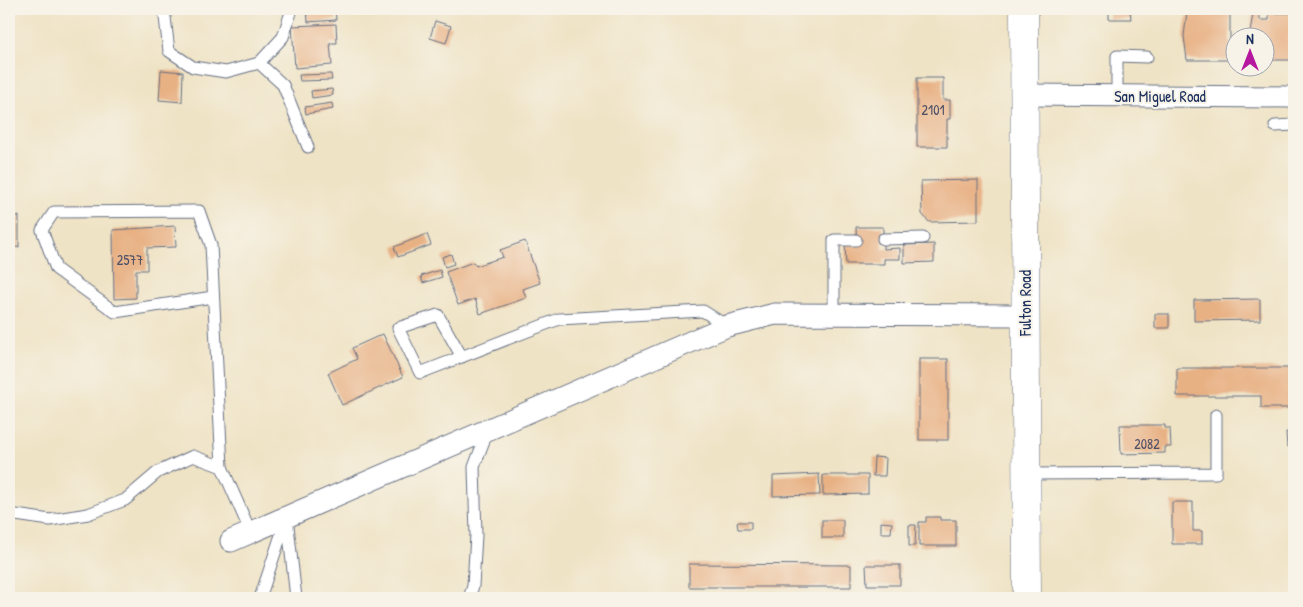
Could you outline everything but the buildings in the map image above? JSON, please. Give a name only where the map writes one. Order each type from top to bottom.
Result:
[{"type":"main road","name":"Fulton Road","points":[[1024,9],[1026,598]]},
{"type":"street","name":"San Miguel Road","points":[[1025,95],[1294,96]]},
{"type":"street","points":[[232,541],[727,326],[775,314],[1024,315]]},
{"type":"lane","points":[[164,9],[169,51],[193,67],[226,72],[259,64],[283,37],[292,9]]},
{"type":"lane","points":[[1117,96],[1117,56],[1147,57]]},
{"type":"lane","points":[[259,64],[283,85],[308,147]]},
{"type":"lane","points":[[1275,126],[1294,125]]},
{"type":"lane","points":[[213,297],[115,312],[56,269],[42,230],[54,212],[199,211],[211,246],[222,467],[251,533]]},
{"type":"lane","points":[[884,239],[923,238]]},
{"type":"lane","points":[[834,315],[834,240],[856,240]]},
{"type":"lane","points":[[462,357],[438,314],[398,328],[420,373],[462,357],[559,319],[702,311],[727,326]]},
{"type":"lane","points":[[1026,474],[1216,473],[1216,415]]},
{"type":"lane","points":[[469,598],[473,586],[476,535],[474,467],[488,430]]},
{"type":"lane","points":[[9,514],[50,520],[88,514],[125,500],[158,472],[193,456],[222,467]]},
{"type":"lane","points":[[260,598],[287,517]]},
{"type":"lane","points":[[287,517],[296,598]]}]
